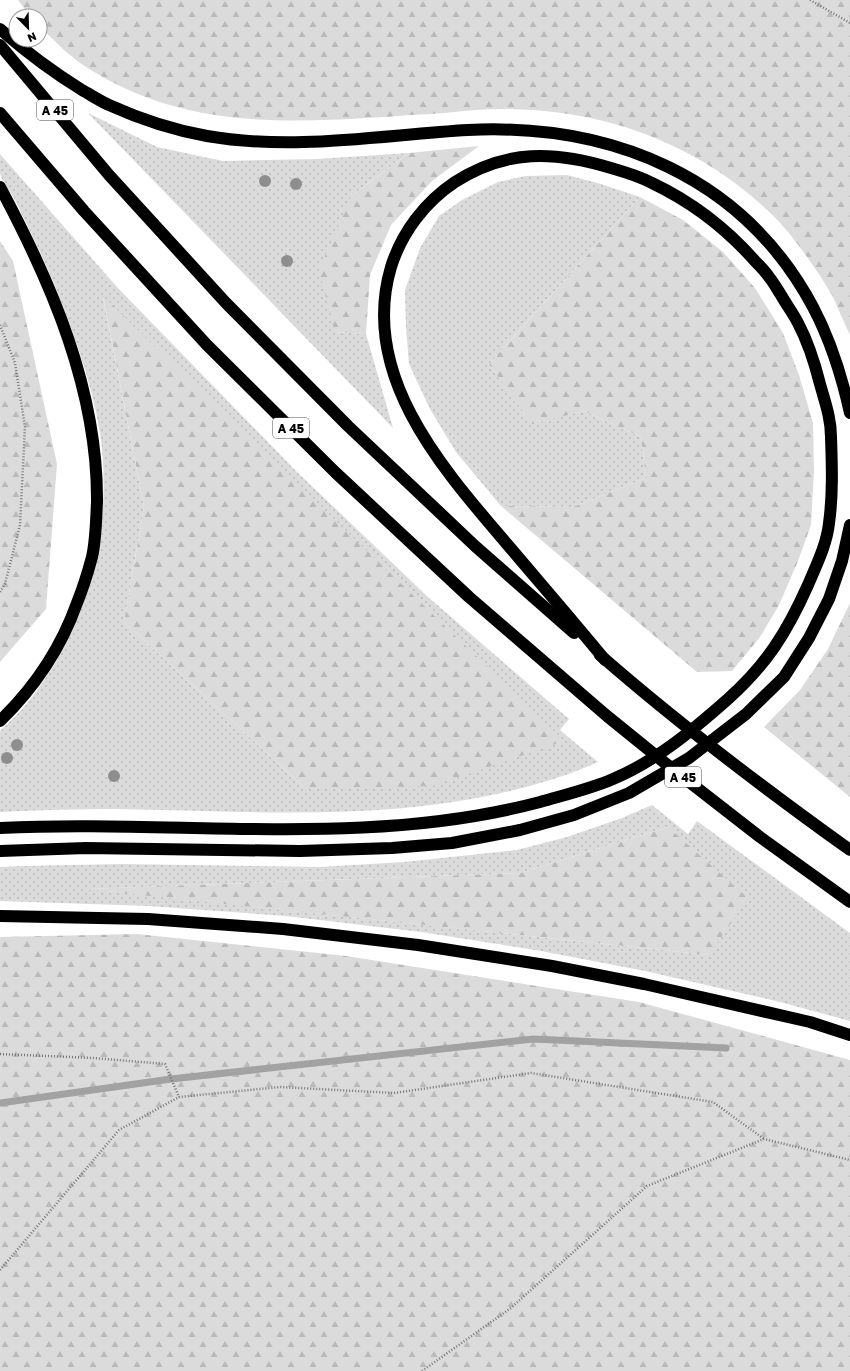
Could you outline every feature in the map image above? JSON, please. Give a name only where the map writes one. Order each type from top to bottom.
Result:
[{"type":"highway","points":[[0,29],[46,66],[107,105],[159,125],[207,136],[255,142],[303,143],[469,130],[509,130],[578,136],[658,161],[688,177],[717,196],[743,216],[770,244],[792,272],[814,307],[830,344],[842,376],[850,413]]},
{"type":"highway","name":"A 45","points":[[0,45],[109,175],[221,297],[348,426],[469,540],[606,660],[795,811],[850,850]]},
{"type":"highway","name":"A 45","points":[[0,113],[84,211],[208,345],[336,474],[469,597],[608,716],[665,763],[760,837],[850,902]]},
{"type":"highway","points":[[0,828],[88,826],[188,828],[351,828],[403,825],[510,810],[565,795],[613,779],[654,757],[691,731],[746,683],[776,647],[795,613],[812,574],[829,528],[833,472],[831,421],[816,369],[800,326],[769,277],[735,238],[693,205],[648,180],[606,166],[569,157],[550,155],[513,158],[472,172],[452,184],[423,210],[411,226],[394,259],[388,278],[384,318],[385,344],[391,369],[411,416],[440,462],[464,495],[606,660]]},
{"type":"highway","points":[[0,187],[42,273],[61,317],[86,399],[93,441],[97,482],[96,519],[92,556],[81,594],[69,627],[52,656],[30,688],[0,721]]},
{"type":"highway","points":[[0,851],[86,848],[292,851],[392,848],[452,843],[520,830],[574,816],[629,793],[689,758],[746,714],[784,677],[809,638],[829,599],[842,561],[850,525]]},
{"type":"highway","points":[[0,916],[156,920],[283,929],[418,945],[552,966],[644,984],[810,1022],[850,1035]]},
{"type":"path","points":[[810,0],[850,23]]},
{"type":"path","points":[[0,325],[15,363],[26,427],[20,526],[5,584],[0,592]]},
{"type":"path","points":[[0,1054],[93,1058],[165,1064],[179,1097]]},
{"type":"path","points":[[0,1270],[119,1130],[179,1097],[280,1087],[394,1093],[531,1073],[714,1102],[764,1139],[850,1160]]},
{"type":"path","points":[[422,1371],[511,1308],[647,1186],[764,1139]]},
{"type":"green space","points":[[18,0],[850,0],[850,335],[833,297],[823,280],[800,247],[778,220],[744,190],[717,170],[689,154],[629,128],[567,114],[534,110],[487,109],[445,113],[306,121],[260,120],[216,115],[172,106],[128,90],[86,67],[48,34],[48,8],[24,8]]},
{"type":"green space","points":[[88,113],[157,147],[223,161],[317,159],[409,153],[351,196],[335,332],[366,334],[393,428]]},
{"type":"green space","points":[[479,146],[432,181],[391,225],[370,275],[366,334],[335,332],[319,270],[351,196],[409,153]]},
{"type":"green space","points":[[0,154],[117,287],[296,471],[428,597],[569,719],[560,730],[598,762],[571,773],[526,787],[476,798],[425,806],[322,812],[101,809],[0,812],[0,731],[24,707],[46,677],[65,646],[80,612],[91,578],[99,542],[103,506],[103,470],[100,433],[96,412],[80,352],[46,265],[15,200],[1,176]],"holes":[[[103,297],[306,789],[124,622],[144,507]]]},
{"type":"green space","points":[[567,175],[640,197],[489,364],[532,423],[584,411],[641,437],[646,478],[573,507],[501,506],[456,452],[430,409],[409,364],[405,290],[420,248],[439,216],[462,200],[498,182],[526,176]]},
{"type":"green space","points":[[640,197],[683,220],[723,252],[755,288],[783,333],[799,375],[813,423],[814,471],[811,525],[798,561],[779,605],[760,637],[732,671],[697,672],[501,506],[573,507],[646,478],[641,437],[584,411],[532,424],[489,364]]},
{"type":"green space","points":[[0,241],[13,261],[57,464],[46,609],[0,662]]},
{"type":"green space","points":[[103,296],[564,741],[433,786],[306,789],[124,622],[144,507]]},
{"type":"green space","points":[[850,603],[850,797],[764,727],[800,690],[828,649]]},
{"type":"green space","points":[[652,805],[688,834],[697,821],[850,933],[850,1021],[780,1002],[645,971],[541,951],[421,932],[286,916],[149,906],[0,901],[0,867],[121,864],[320,867],[404,862],[517,850],[567,837],[622,818]],"holes":[[[668,827],[709,955],[88,889],[520,873]]]},
{"type":"green space","points":[[668,827],[748,898],[709,955],[84,889],[520,873]]},
{"type":"green space","points":[[137,934],[346,956],[639,1002],[850,1060],[850,1371],[0,1371],[0,937]]},
{"type":"waterway","points":[[0,1103],[171,1079],[533,1039],[726,1048]]}]
